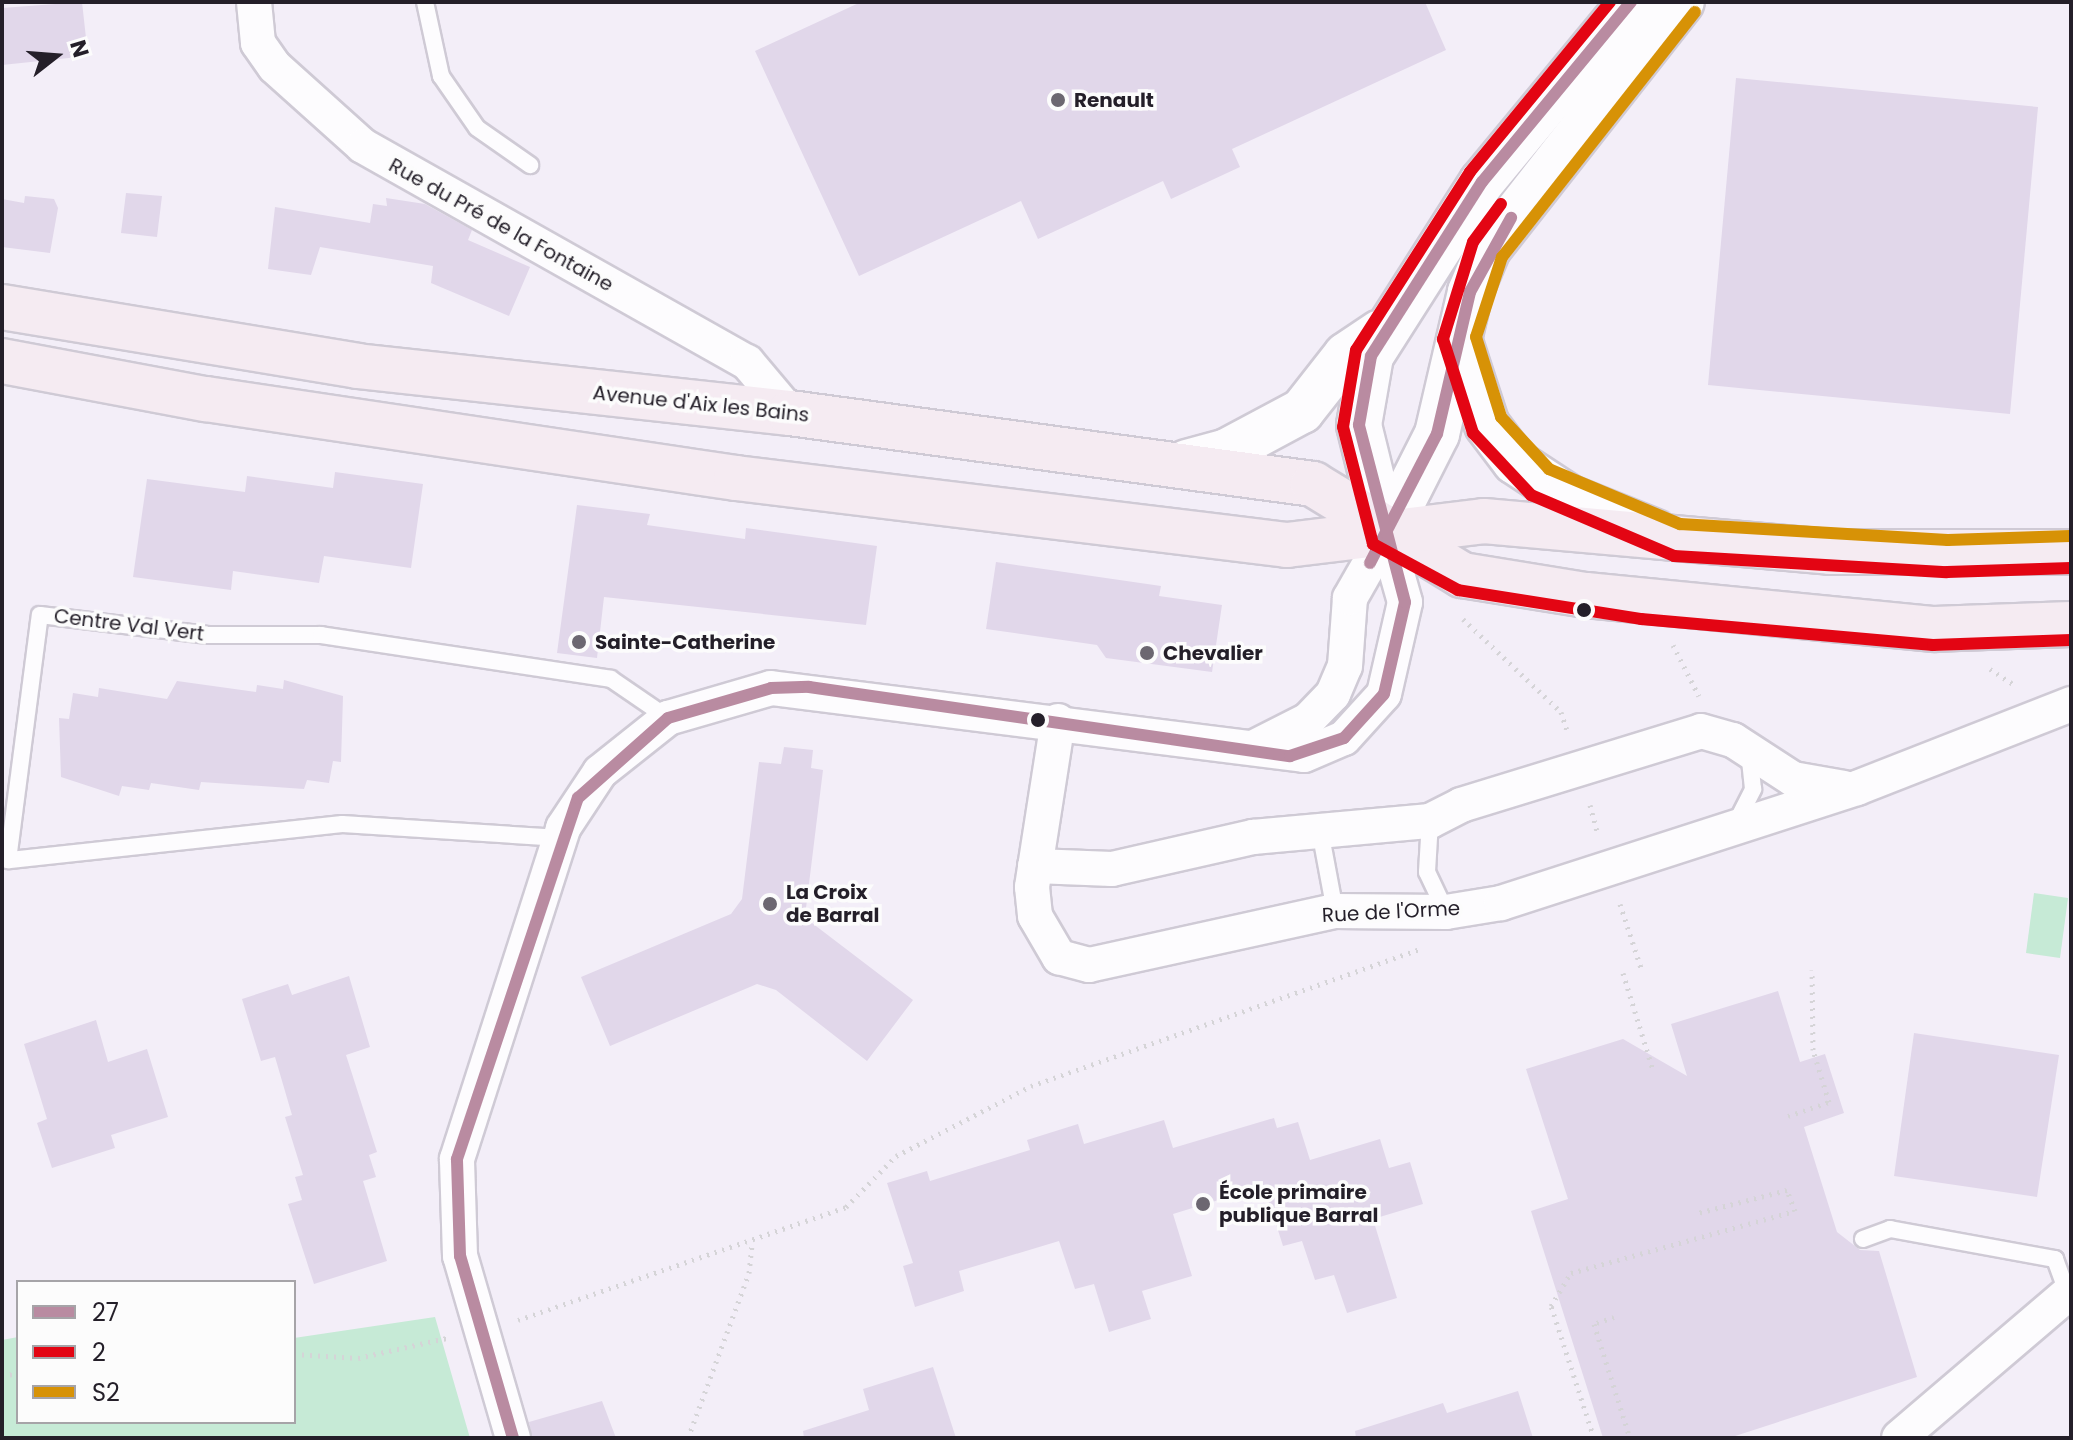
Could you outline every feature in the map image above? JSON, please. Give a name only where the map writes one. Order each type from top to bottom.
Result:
[{"type":"main road","points":[[1386,535],[1359,425],[1364,380],[1384,329],[1482,182],[1631,2]]},
{"type":"main road","points":[[1386,535],[1437,434],[1459,337],[1488,249],[1682,2]]},
{"type":"main road","name":"Avenue d'Aix les Bains","points":[[2,307],[357,366],[790,413],[1187,462],[1313,484],[1386,535],[1462,575],[1629,601],[1934,629],[2071,624]]},
{"type":"main road","points":[[1187,462],[1227,451],[1302,411],[1346,355],[1384,329]]},
{"type":"main road","points":[[1459,337],[1487,425],[1515,462],[1568,497],[1676,540]]},
{"type":"main road","points":[[2,361],[206,399],[736,478],[1287,545],[1484,521],[1676,540],[1933,556],[2071,552]]},
{"type":"street","name":"Rue du Pré de la Fontaine","points":[[254,2],[258,43],[275,67],[363,146],[747,362],[790,413]]},
{"type":"street","points":[[1253,748],[1308,720],[1333,694],[1345,666],[1350,598],[1386,535]]},
{"type":"street","points":[[513,1438],[478,1327],[456,1215],[462,1127],[560,838],[600,772],[668,718],[737,694],[809,687],[1253,748],[1290,756],[1323,749],[1355,728],[1384,694],[1405,602],[1386,535]]},
{"type":"street","name":"Rue de l'Orme","points":[[1058,721],[1035,866],[1034,909],[1043,937],[1059,957],[1089,965],[1335,911],[1446,912],[1501,903],[1857,788],[2071,704]]},
{"type":"street","name":"Rue de l'Orme","points":[[1035,866],[1112,869],[1253,837],[1321,836],[1430,821],[1579,767],[1701,731],[1748,751],[1793,779],[1857,788]]},
{"type":"street","points":[[1899,1438],[2069,1293]]},
{"type":"lane","points":[[425,2],[441,76],[477,128],[530,165]]},
{"type":"lane","name":"Centre Val Vert","points":[[560,838],[342,824],[5,861],[40,615],[208,635],[321,635],[611,679],[668,718]]},
{"type":"lane","points":[[1731,829],[1753,789],[1748,751]]},
{"type":"lane","points":[[1430,821],[1427,872],[1446,912]]},
{"type":"lane","points":[[1321,836],[1335,911]]},
{"type":"lane","points":[[1863,1239],[1890,1229],[2055,1259],[2069,1293]]},
{"type":"path","points":[[1458,615],[1561,712],[1579,767]]},
{"type":"path","points":[[1669,638],[1693,679]]},
{"type":"path","points":[[296,1354],[358,1358],[478,1327],[557,1312],[625,1282],[752,1243],[846,1207],[896,1156],[1031,1086],[1415,957],[1446,912]]},
{"type":"path","points":[[1788,1116],[1829,1102],[1813,1050],[1812,970]]},
{"type":"path","points":[[1623,973],[1653,1070]]},
{"type":"path","points":[[1594,1438],[1551,1306],[1571,1273],[1795,1211],[1787,1190],[1698,1213]]},
{"type":"path","points":[[688,1438],[749,1273],[752,1243]]},
{"type":"path","points":[[1614,1317],[1594,1324],[1630,1438]]},
{"type":"green space","points":[[2034,893],[2068,898],[2060,958],[2026,953]]},
{"type":"green space","points":[[435,1317],[470,1438],[2,1438],[2,1340],[16,1337],[16,1424],[296,1424],[296,1338]]},
{"type":"building","points":[[82,2],[88,56],[2,65],[2,8]]},
{"type":"building","name":"Renault","points":[[861,2],[1425,2],[1446,50],[1232,149],[1240,167],[1171,199],[1163,181],[1038,239],[1021,201],[859,276],[755,51]]},
{"type":"building","points":[[1736,78],[2038,107],[2010,414],[1708,385]]},
{"type":"building","points":[[126,193],[162,196],[157,237],[121,233]]},
{"type":"building","points":[[25,196],[54,199],[58,208],[50,253],[2,247],[2,199],[24,203]]},
{"type":"building","points":[[386,198],[425,204],[472,230],[468,240],[530,267],[509,316],[431,283],[433,266],[320,247],[311,275],[268,269],[275,207],[370,223],[373,204],[387,206]]},
{"type":"building","points":[[335,472],[423,484],[411,568],[324,556],[319,583],[233,571],[231,590],[133,577],[147,479],[245,492],[247,476],[333,488]]},
{"type":"building","points":[[577,505],[650,514],[647,525],[745,539],[746,528],[877,546],[866,625],[604,597],[597,658],[557,653]]},
{"type":"building","points":[[996,562],[1161,586],[1159,596],[1222,605],[1212,672],[1106,658],[1097,645],[986,629]]},
{"type":"building","points":[[284,680],[343,696],[341,762],[333,761],[329,783],[307,780],[304,789],[201,782],[199,790],[151,783],[149,790],[122,786],[119,796],[61,777],[59,718],[69,719],[73,693],[98,697],[99,688],[167,699],[177,681],[256,692],[257,685],[283,689]]},
{"type":"building","name":"La Croix de Barral","points":[[784,747],[813,750],[811,768],[823,770],[806,908],[812,923],[913,1000],[867,1061],[776,990],[757,984],[610,1046],[581,977],[731,914],[742,899],[759,762],[781,764]]},
{"type":"building","points":[[349,976],[370,1047],[346,1055],[377,1152],[369,1155],[376,1177],[363,1181],[387,1261],[314,1284],[288,1204],[302,1200],[295,1177],[303,1175],[285,1117],[292,1115],[275,1057],[261,1061],[242,999],[288,984],[292,995]]},
{"type":"building","points":[[1778,991],[1800,1062],[1825,1054],[1844,1113],[1804,1127],[1837,1232],[1860,1250],[1879,1251],[1917,1377],[1729,1438],[1603,1438],[1531,1211],[1568,1199],[1526,1069],[1623,1039],[1687,1076],[1671,1024]]},
{"type":"building","points":[[96,1020],[108,1062],[147,1049],[168,1117],[111,1135],[115,1148],[52,1168],[37,1123],[47,1119],[24,1044]]},
{"type":"building","points":[[1914,1033],[2059,1055],[2037,1197],[1894,1176]]},
{"type":"building","points":[[1274,1118],[1277,1128],[1298,1122],[1310,1160],[1380,1139],[1389,1168],[1410,1162],[1423,1204],[1373,1219],[1397,1298],[1347,1313],[1334,1275],[1315,1280],[1302,1241],[1283,1246],[1264,1186],[1173,1214],[1192,1276],[1142,1291],[1151,1319],[1109,1332],[1094,1284],[1075,1289],[1059,1241],[959,1271],[964,1291],[915,1307],[903,1266],[913,1263],[887,1183],[927,1171],[930,1181],[1030,1150],[1027,1140],[1078,1124],[1084,1144],[1164,1120],[1173,1148]]},
{"type":"building","points":[[933,1367],[956,1438],[804,1438],[803,1431],[869,1410],[863,1389]]},
{"type":"building","points":[[1518,1391],[1533,1438],[1356,1438],[1355,1431],[1443,1403],[1447,1413]]},
{"type":"building","points":[[602,1401],[616,1438],[532,1438],[529,1422]]},
{"type":"transit line","name":"2","points":[[1610,2],[1470,172],[1356,350],[1343,427],[1373,544],[1458,590],[1641,619],[1933,645],[2071,640]]},
{"type":"transit line","name":"27","points":[[513,1438],[460,1256],[457,1159],[578,798],[668,718],[771,688],[809,687],[1290,756],[1344,738],[1384,694],[1405,602],[1359,425],[1371,356],[1482,182],[1631,2]]},
{"type":"transit line","name":"S2","points":[[1695,12],[1502,257],[1476,337],[1501,417],[1549,469],[1680,524],[1948,540],[2070,536]]},
{"type":"transit line","name":"2","points":[[1501,204],[1473,242],[1443,339],[1473,433],[1531,495],[1674,556],[1947,572],[2071,568]]},
{"type":"transit line","name":"27","points":[[1370,563],[1437,434],[1470,292],[1511,218]]},
{"type":"place","name":"Renault","points":[[1058,100]]},
{"type":"place","name":"Sainte-Catherine","points":[[579,642]]},
{"type":"place","name":"Chevalier","points":[[1147,653]]},
{"type":"place","name":"La Croix de Barral","points":[[770,904]]},
{"type":"place","name":"École primaire publique Barral","points":[[1203,1204]]}]
